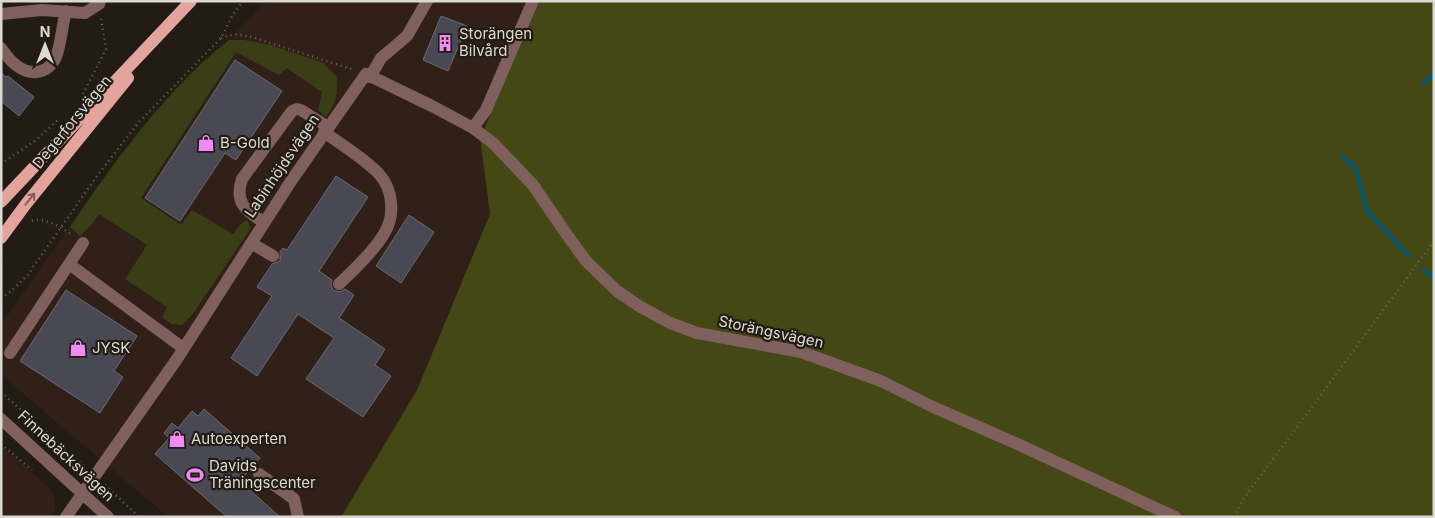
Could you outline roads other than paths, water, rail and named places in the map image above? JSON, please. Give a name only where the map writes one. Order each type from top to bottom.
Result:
[{"type":"main road","name":"Degerforsvägen","points":[[1,202],[191,1]]},
{"type":"main road","name":"Degerforsvägen","points":[[1,238],[168,27]]},
{"type":"street","name":"Labinhöjdsvägen","points":[[66,517],[184,348],[264,222],[326,130],[381,58],[407,36],[428,1]]},
{"type":"street","points":[[368,76],[434,107],[473,128],[486,110],[533,1]]},
{"type":"street","points":[[1,14],[42,10],[85,13],[99,3]]},
{"type":"street","points":[[1,48],[10,60],[23,70],[39,72],[50,67],[59,47],[60,32],[66,11]]},
{"type":"street","points":[[264,222],[249,213],[241,202],[239,187],[242,179],[292,111],[297,108],[380,175],[391,194],[390,219],[385,233],[362,262],[339,284]]},
{"type":"street","name":"Storängsvägen","points":[[473,128],[493,143],[520,170],[564,232],[600,276],[617,291],[639,306],[670,323],[697,332],[801,352],[881,381],[933,407],[1174,517]]},
{"type":"street","points":[[10,352],[83,243]]},
{"type":"street","points":[[251,243],[273,256]]},
{"type":"street","points":[[69,264],[184,348]]},
{"type":"street","name":"Finnebäcksvägen","points":[[1,419],[108,517]]},
{"type":"street","points":[[259,474],[294,499],[298,517]]},
{"type":"waterway","points":[[1424,83],[1434,73]]},
{"type":"waterway","points":[[1343,157],[1356,169],[1367,211],[1408,255]]},
{"type":"waterway","points":[[1424,270],[1434,278]]},
{"type":"place","name":"Storängen Bilvård","points":[[445,43]]},
{"type":"place","name":"B-Gold","points":[[206,143]]},
{"type":"place","name":"JYSK","points":[[78,348]]},
{"type":"place","name":"Autoexperten","points":[[177,439]]},
{"type":"place","name":"Davids Träningscenter","points":[[195,475]]}]
